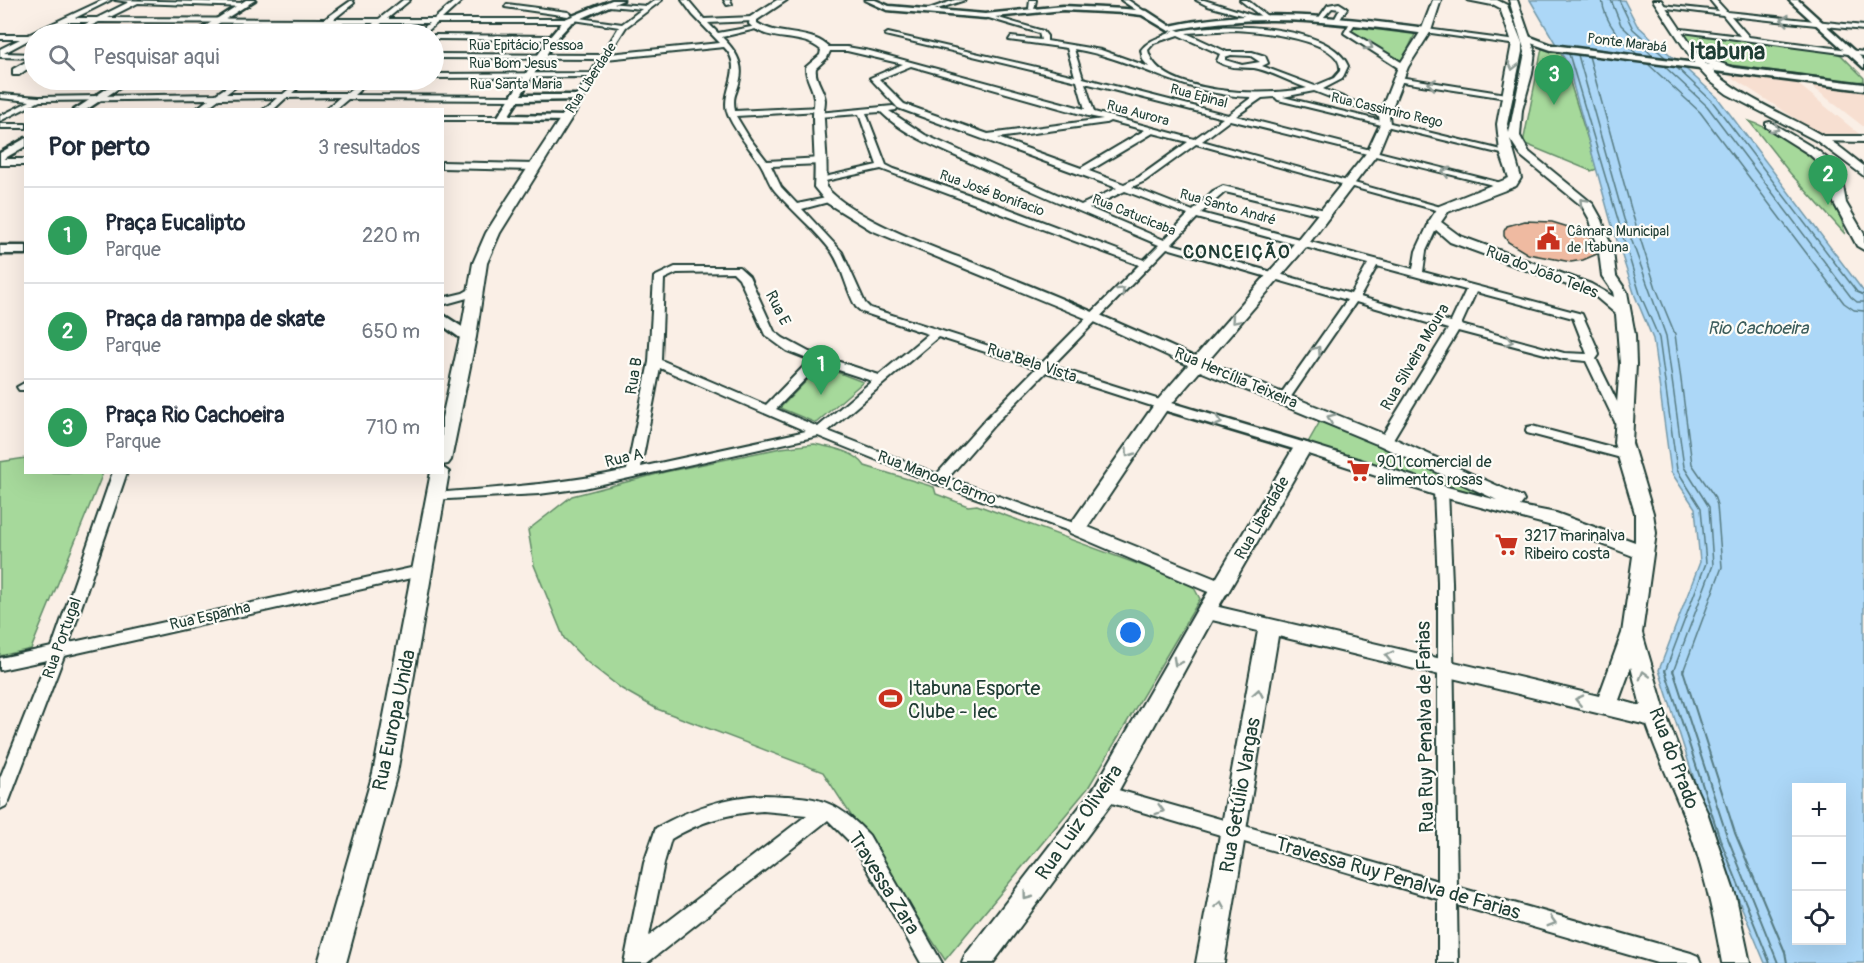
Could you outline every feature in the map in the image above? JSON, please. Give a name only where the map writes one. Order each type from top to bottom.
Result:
[{"type":"main road","points":[[755,23],[783,0]]},
{"type":"main road","points":[[1077,529],[1162,405],[1302,243],[1372,153],[1403,67],[1426,31],[1437,0]]},
{"type":"main road","points":[[1492,1],[1508,0]]},
{"type":"main road","points":[[1513,0],[1529,46],[1527,74],[1517,110],[1515,136],[1517,142],[1525,154],[1587,204],[1596,220],[1606,252],[1609,276],[1620,292],[1628,364],[1623,426],[1625,455],[1644,513],[1646,533],[1643,552]]},
{"type":"main road","points":[[1434,223],[1443,209],[1512,183],[1515,178],[1506,152],[1502,124],[1517,52],[1516,43],[1504,7],[1492,1]]},
{"type":"main road","points":[[1659,3],[1698,62],[1731,92],[1746,112],[1813,152],[1836,172],[1840,203],[1864,246]]},
{"type":"main road","points":[[755,23],[813,41],[826,49],[824,56],[811,67],[810,75],[818,89],[822,161],[820,187],[831,200]]},
{"type":"main road","points":[[1698,62],[1732,69]]},
{"type":"main road","points":[[1731,92],[1821,139],[1841,152],[1864,173]]},
{"type":"main road","name":"Rua Liberdade","points":[[534,167],[579,98]]},
{"type":"main road","points":[[1813,152],[1833,158],[1839,156],[1841,152]]},
{"type":"main road","points":[[444,451],[468,337],[480,263],[494,233],[534,167]]},
{"type":"main road","points":[[1836,172],[1847,169],[1864,173]]},
{"type":"main road","name":"Rua Hercília Teixeira","points":[[831,200],[876,227],[921,248],[1095,317],[1198,364],[1385,441],[1559,522],[1643,552]]},
{"type":"main road","name":"Rua do João Teles","points":[[1434,223],[1455,239],[1601,294],[1624,313]]},
{"type":"main road","points":[[1568,280],[1601,280],[1609,276]]},
{"type":"main road","name":"Rua Liberdade","points":[[1220,589],[1303,447]]},
{"type":"main road","name":"Rua Bela Vista","points":[[1303,447],[1441,491],[1559,522]]},
{"type":"main road","name":"Rua Europa Unida","points":[[332,963],[385,773],[408,655],[420,571],[440,474]]},
{"type":"main road","name":"Rua Manoel Carmo","points":[[1077,529],[1220,589]]},
{"type":"main road","name":"Rua do Prado","points":[[1643,552],[1632,633],[1656,718],[1671,760],[1695,812],[1723,897],[1736,963]]},
{"type":"main road","points":[[1206,611],[1269,628],[1656,718]]},
{"type":"main road","name":"Rua Luiz Oliveira","points":[[976,963],[1104,794],[1206,611]]},
{"type":"main road","name":"Rua Getúlio Vargas","points":[[1210,963],[1269,628]]},
{"type":"main road","points":[[1606,706],[1632,633]]},
{"type":"street","points":[[59,24],[108,0]]},
{"type":"street","points":[[118,0],[248,2]]},
{"type":"street","points":[[377,24],[408,0]]},
{"type":"street","points":[[433,24],[460,0]]},
{"type":"street","points":[[494,19],[513,0]]},
{"type":"street","points":[[502,118],[517,98],[528,76],[553,38],[574,19],[619,0]]},
{"type":"street","name":"Rua Liberdade","points":[[579,98],[623,26],[659,0]]},
{"type":"street","points":[[685,0],[715,36],[731,50],[737,68],[737,78],[729,97],[731,114],[862,112],[901,106]]},
{"type":"street","points":[[869,0],[887,8],[985,16],[1032,9],[1083,9],[1144,13]]},
{"type":"street","points":[[923,12],[962,0]]},
{"type":"street","points":[[1032,9],[1033,0]]},
{"type":"street","points":[[1124,0],[1173,30],[1225,54],[1245,53],[1262,58],[1264,63],[1240,67],[1225,63],[1220,58],[1225,54]]},
{"type":"street","points":[[1199,0],[1252,16]]},
{"type":"street","points":[[1243,0],[1264,15]]},
{"type":"street","points":[[1470,0],[1492,1]]},
{"type":"street","points":[[1713,0],[1746,38]]},
{"type":"street","points":[[1793,0],[1864,65]]},
{"type":"street","points":[[91,24],[137,1]]},
{"type":"street","points":[[215,24],[248,2]]},
{"type":"street","points":[[322,24],[352,2]]},
{"type":"street","points":[[1659,3],[1725,13],[1864,28]]},
{"type":"street","points":[[609,4],[648,8]]},
{"type":"street","points":[[1320,18],[1330,6],[1338,5],[1344,8],[1337,20]]},
{"type":"street","points":[[507,6],[623,26]]},
{"type":"street","points":[[1173,30],[1199,21],[1264,15],[1353,21],[1516,43]]},
{"type":"street","points":[[985,16],[1041,32],[1044,42]]},
{"type":"street","points":[[67,20],[574,19]]},
{"type":"street","points":[[704,21],[755,23]]},
{"type":"street","points":[[1353,21],[1346,32],[1403,67]]},
{"type":"street","points":[[715,36],[755,23]]},
{"type":"street","name":"Rua Cassimiro Rego","points":[[1161,74],[1149,66],[1143,57],[1144,50],[1150,43],[1173,30],[1256,29],[1314,42],[1338,56],[1344,63],[1344,71],[1340,78],[1329,84],[1314,89],[1262,94]]},
{"type":"street","points":[[1675,29],[1864,54]]},
{"type":"street","name":"Rua Epinal","points":[[888,34],[1502,186]]},
{"type":"street","points":[[0,37],[24,36]]},
{"type":"street","points":[[444,37],[553,38]]},
{"type":"street","name":"Rua Cassimiro Rego","points":[[1011,39],[1089,49],[1194,86],[1262,94],[1384,119],[1506,152]]},
{"type":"street","points":[[0,54],[24,41]]},
{"type":"street","name":"Rua Epitácio Pessoa","points":[[444,56],[605,57],[725,45]]},
{"type":"street","name":"Ponte Marabá","points":[[1529,46],[1682,63],[1698,62]]},
{"type":"street","points":[[1070,48],[1091,114]]},
{"type":"street","name":"Rua Aurora","points":[[826,49],[858,50],[1443,209]]},
{"type":"street","points":[[0,54],[24,55]]},
{"type":"street","points":[[24,64],[16,71],[16,73],[24,73]]},
{"type":"street","name":"Rua Santo André","points":[[910,64],[874,78],[901,106],[988,136],[1196,216],[1578,316],[1592,350],[1593,355],[1590,358]]},
{"type":"street","points":[[1256,66],[1384,119]]},
{"type":"street","points":[[1732,69],[1864,87]]},
{"type":"street","name":"Rua Bom Jesus","points":[[444,76],[593,75]]},
{"type":"street","points":[[1399,79],[1506,96]]},
{"type":"street","points":[[82,108],[110,90]]},
{"type":"street","points":[[201,108],[227,90]]},
{"type":"street","points":[[269,108],[291,90]]},
{"type":"street","points":[[331,108],[354,90]]},
{"type":"street","points":[[1080,209],[1126,189],[1262,94]]},
{"type":"street","name":"Rua Santa Maria","points":[[0,96],[39,99],[218,96],[579,98]]},
{"type":"street","points":[[0,119],[39,99]]},
{"type":"street","name":"Rua Catucicaba","points":[[884,110],[892,118],[922,137],[1080,209],[1166,245],[1455,327],[1564,356],[1590,358]]},
{"type":"street","points":[[819,181],[882,166],[862,112]]},
{"type":"street","name":"Rua Bela Vista","points":[[731,114],[746,140],[765,164],[777,189],[837,252],[860,304],[866,310],[1162,405],[1303,447]]},
{"type":"street","points":[[444,117],[565,119]]},
{"type":"street","points":[[988,136],[1114,120]]},
{"type":"street","points":[[0,126],[24,126]]},
{"type":"street","points":[[1081,171],[1152,130]]},
{"type":"street","points":[[1821,139],[1864,139]]},
{"type":"street","points":[[0,160],[24,142]]},
{"type":"street","points":[[0,160],[24,162]]},
{"type":"street","points":[[765,164],[822,161]]},
{"type":"street","points":[[444,165],[534,167]]},
{"type":"street","name":"Rua José Bonifacio","points":[[882,166],[1147,265]]},
{"type":"street","points":[[939,480],[990,422],[1196,216],[1216,193],[1223,189],[1233,190],[1326,213]]},
{"type":"street","points":[[796,207],[831,200]]},
{"type":"street","points":[[1417,274],[1421,251],[1434,223]]},
{"type":"street","points":[[0,250],[24,250]]},
{"type":"street","points":[[1284,398],[1353,299],[1373,264]]},
{"type":"street","name":"Rua E","points":[[659,283],[659,277],[675,270],[735,268],[744,276],[769,333],[776,340],[879,379]]},
{"type":"street","name":"Rua B","points":[[633,473],[655,362],[659,283]]},
{"type":"street","points":[[444,301],[467,295],[477,288]]},
{"type":"street","name":"Rua Silveira Moura","points":[[1385,441],[1455,327],[1472,288]]},
{"type":"street","points":[[444,319],[468,337]]},
{"type":"street","points":[[819,432],[937,332]]},
{"type":"street","points":[[768,410],[819,358]]},
{"type":"street","points":[[1590,358],[1623,426]]},
{"type":"street","name":"Rua Manoel Carmo","points":[[655,362],[939,480],[1077,529]]},
{"type":"street","points":[[1532,430],[1625,455]]},
{"type":"street","name":"Rua A","points":[[435,497],[539,490],[584,484],[819,432]]},
{"type":"street","name":"Rua Portugal","points":[[0,801],[58,651],[119,474]]},
{"type":"street","name":"Rua Ruy Penalva de Farias","points":[[1441,491],[1448,963]]},
{"type":"street","name":"Rua Espanha","points":[[0,664],[420,571]]},
{"type":"street","points":[[1206,611],[1220,589]]},
{"type":"street","name":"Travessa Ruy Penalva de Farias","points":[[1104,794],[1691,963]]},
{"type":"street","points":[[634,961],[654,863],[663,834],[684,820],[726,807],[770,801],[827,810]]},
{"type":"street","points":[[634,961],[827,810]]},
{"type":"street","name":"Travessa Zara","points":[[827,810],[847,825],[862,841],[932,963]]},
{"type":"shaded area","points":[[1720,70],[1793,80],[1863,137],[1823,136]]},
{"type":"shaded area","points":[[1805,81],[1864,88],[1864,127]]},
{"type":"green space","points":[[1349,24],[1416,32],[1401,64],[1346,29]]},
{"type":"green space","points":[[1681,31],[1831,51],[1841,55],[1864,78],[1864,81],[1857,82],[1723,64],[1704,59]]},
{"type":"green space","points":[[1542,48],[1560,50],[1597,169],[1591,171],[1523,143]]},
{"type":"green space","points":[[1749,121],[1792,144],[1823,169],[1833,188],[1845,234],[1790,173]]},
{"type":"green space","points":[[821,366],[863,382],[816,423],[780,408]]},
{"type":"green space","points":[[1322,418],[1516,505],[1306,446]]},
{"type":"green space","name":"Itabuna Esporte Clube - Iec","points":[[814,444],[849,453],[865,466],[934,487],[936,494],[968,506],[977,505],[1192,584],[1200,599],[1088,788],[945,960],[823,772],[657,709],[622,689],[587,662],[564,638],[534,565],[528,530],[572,496],[665,472],[781,448]]},
{"type":"green space","points":[[24,458],[24,474],[103,474],[31,649],[0,656],[0,462]]},
{"type":"water","name":"Rio Cachoeira","points":[[1530,0],[1624,0],[1637,25],[1717,97],[1864,292],[1864,963],[1765,963],[1714,841],[1659,670],[1700,562],[1695,508],[1671,472],[1653,339],[1635,296],[1611,222],[1567,63]]},
{"type":"building","name":"Câmara Municipal de Itabuna","points":[[1525,221],[1552,222],[1578,230],[1593,239],[1597,254],[1571,262],[1528,254],[1508,242],[1504,236],[1507,226]]},
{"type":"place","name":"Praça Rio Cachoeira","points":[[1554,105]]},
{"type":"place","name":"Praça da rampa de skate","points":[[1828,205]]},
{"type":"place","name":"Câmara Municipal de Itabuna","points":[[1549,239]]},
{"type":"place","name":"Praça Eucalipto","points":[[821,395]]},
{"type":"place","name":"901 comercial de alimentos rosas","points":[[1359,471]]},
{"type":"place","name":"3217 marinalva Ribeiro costa","points":[[1506,545]]},
{"type":"place","name":"Itabuna Esporte Clube - Iec","points":[[890,699]]},
{"type":"district","name":"Itabuna","points":[[1727,51]]},
{"type":"district","name":"CONCEIÇÃO","points":[[1237,252]]}]
